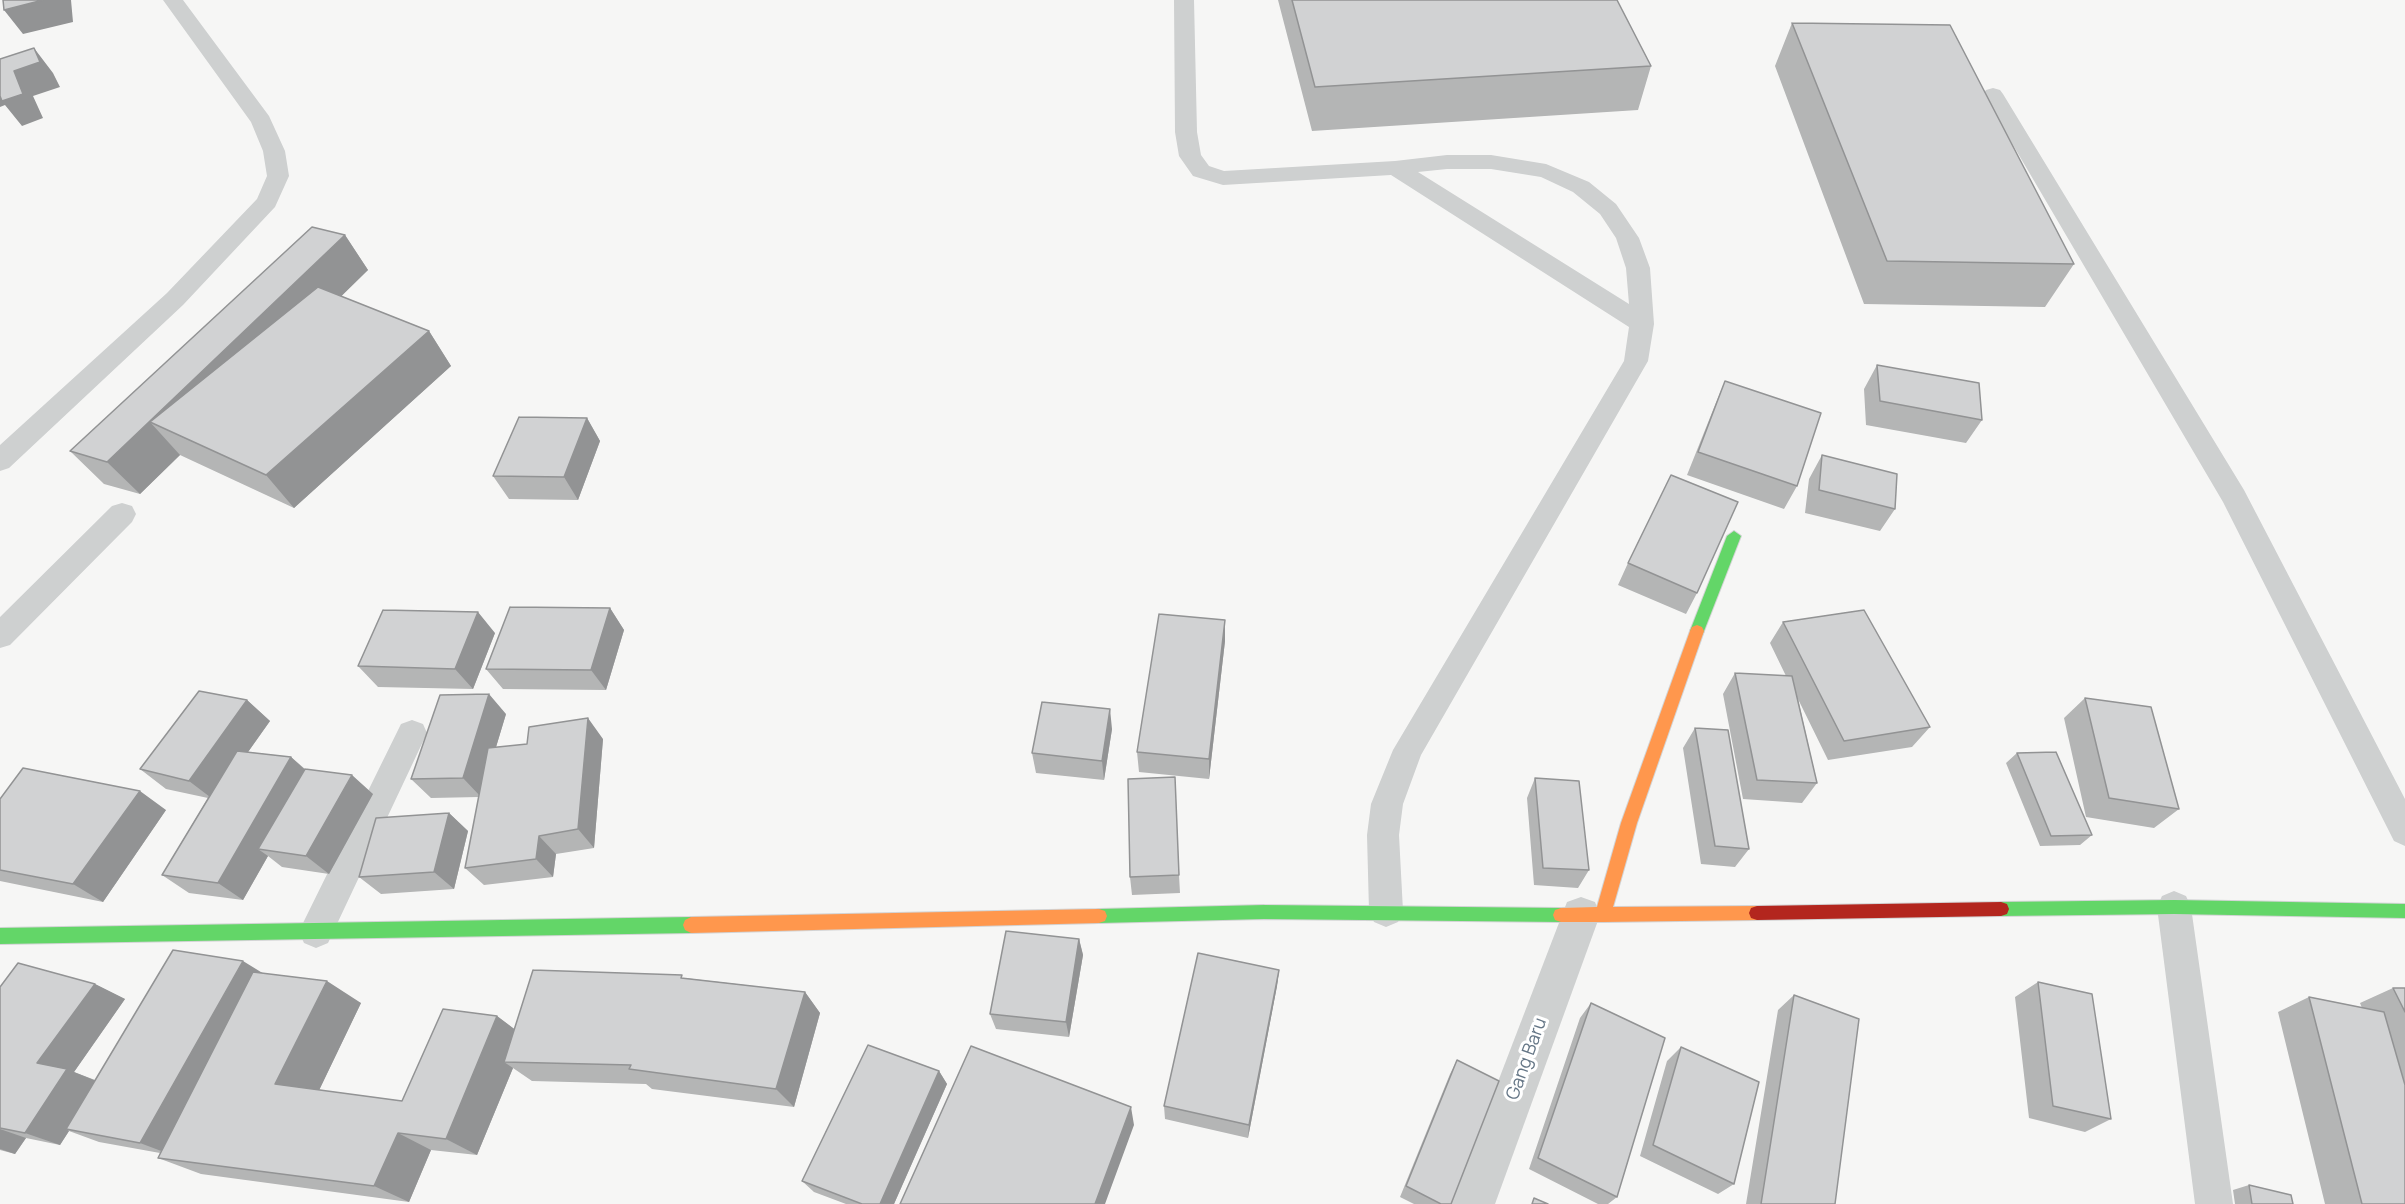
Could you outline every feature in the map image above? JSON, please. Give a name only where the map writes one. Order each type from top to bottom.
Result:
[{"type":"street","points":[[1592,915],[1629,823],[1663,732],[1677,684],[1734,536]]},
{"type":"street","points":[[0,936],[1386,911],[1592,915],[2174,907],[2405,911]]},
{"type":"street","name":"Gang Baru","points":[[1473,1204],[1592,915]]},
{"type":"lane","points":[[0,461],[175,299],[267,202],[278,176],[274,151],[261,121],[173,0]]},
{"type":"lane","points":[[1184,0],[1186,132],[1190,156],[1201,171],[1223,178],[1395,168],[1448,162],[1491,162],[1546,171],[1581,187],[1608,209],[1626,238],[1638,268],[1642,324],[1636,361],[1408,750],[1387,804],[1383,835],[1386,911]]},
{"type":"lane","points":[[1992,94],[2234,497],[2405,831]]},
{"type":"lane","points":[[1395,168],[1642,324]]},
{"type":"lane","points":[[0,636],[122,514]]},
{"type":"lane","points":[[316,932],[412,733]]},
{"type":"lane","points":[[2174,907],[2214,1204]]},
{"type":"building","points":[[3,0],[43,0],[4,10]]},
{"type":"building","points":[[1292,0],[1617,0],[1651,66],[1315,87]]},
{"type":"building","points":[[1792,23],[1950,25],[2074,264],[1887,261]]},
{"type":"building","points":[[34,48],[40,62],[14,71],[23,94],[2,101],[0,59]]},
{"type":"building","points":[[312,227],[345,235],[107,462],[70,451]]},
{"type":"building","points":[[318,287],[429,331],[266,475],[150,422]]},
{"type":"building","points":[[1877,365],[1979,383],[1982,420],[1880,401]]},
{"type":"building","points":[[1725,381],[1821,413],[1797,486],[1698,452]]},
{"type":"building","points":[[519,417],[587,418],[564,477],[493,476]]},
{"type":"building","points":[[1822,455],[1897,474],[1895,509],[1819,490]]},
{"type":"building","points":[[1671,475],[1738,502],[1697,593],[1628,563]]},
{"type":"building","points":[[510,607],[610,608],[591,670],[486,669]]},
{"type":"building","points":[[383,610],[478,612],[455,669],[358,666]]},
{"type":"building","points":[[1864,610],[1930,727],[1844,741],[1783,622]]},
{"type":"building","points":[[1159,614],[1225,620],[1209,759],[1137,752]]},
{"type":"building","points":[[1735,673],[1792,676],[1817,783],[1757,780]]},
{"type":"building","points":[[199,691],[247,700],[189,781],[140,769]]},
{"type":"building","points":[[489,694],[463,778],[411,779],[440,695]]},
{"type":"building","points":[[2085,698],[2151,707],[2179,809],[2109,798]]},
{"type":"building","points":[[1042,702],[1110,709],[1102,761],[1032,753]]},
{"type":"building","points":[[588,718],[578,829],[539,836],[536,859],[465,868],[488,748],[527,744],[529,727]]},
{"type":"building","points":[[1695,728],[1728,730],[1749,849],[1715,846]]},
{"type":"building","points":[[237,751],[291,757],[218,883],[162,875]]},
{"type":"building","points":[[2056,752],[2092,835],[2051,836],[2017,753]]},
{"type":"building","points":[[23,768],[140,791],[73,884],[0,870],[0,799]]},
{"type":"building","points":[[305,769],[352,775],[306,856],[258,849]]},
{"type":"building","points":[[1175,777],[1179,875],[1130,877],[1128,779]]},
{"type":"building","points":[[1535,778],[1579,781],[1589,870],[1543,868]]},
{"type":"building","points":[[449,813],[434,872],[359,877],[376,818]]},
{"type":"building","points":[[1006,931],[1079,939],[1066,1022],[990,1014]]},
{"type":"building","points":[[173,950],[243,961],[140,1143],[66,1129]]},
{"type":"building","points":[[1198,953],[1279,970],[1249,1125],[1164,1106]]},
{"type":"building","points":[[18,963],[95,984],[37,1063],[67,1069],[25,1133],[0,1128],[0,987]]},
{"type":"building","points":[[533,970],[682,975],[681,978],[805,992],[776,1089],[629,1069],[631,1065],[504,1062]]},
{"type":"building","points":[[253,972],[327,981],[275,1084],[402,1101],[443,1009],[497,1016],[446,1139],[398,1133],[374,1186],[158,1158]]},
{"type":"building","points":[[2038,982],[2092,994],[2111,1119],[2053,1106]]},
{"type":"building","points":[[2393,988],[2405,988],[2405,1012]]},
{"type":"building","points":[[1794,995],[1859,1019],[1835,1204],[1761,1204]]},
{"type":"building","points":[[2309,997],[2384,1012],[2405,1085],[2405,1204],[2362,1204]]},
{"type":"building","points":[[1591,1003],[1665,1038],[1617,1197],[1538,1158]]},
{"type":"building","points":[[868,1045],[939,1071],[880,1204],[862,1204],[802,1181]]},
{"type":"building","points":[[971,1046],[1131,1107],[1095,1204],[900,1204]]},
{"type":"building","points":[[1681,1047],[1759,1082],[1734,1184],[1653,1145]]},
{"type":"building","points":[[1457,1060],[1499,1081],[1451,1204],[1441,1204],[1406,1186]]},
{"type":"building","points":[[2249,1185],[2291,1195],[2293,1204],[2252,1204]]},
{"type":"building","points":[[1534,1198],[1548,1204],[1532,1204]]},
{"type":"traffic: fast","points":[[1697,631],[1734,536]]},
{"type":"traffic: fast","points":[[2001,909],[2174,907],[2405,911]]},
{"type":"traffic: fast","points":[[1099,916],[1264,912],[1561,915]]},
{"type":"traffic: fast","points":[[0,936],[691,925]]},
{"type":"traffic: slow","points":[[1603,915],[1629,823],[1697,631]]},
{"type":"traffic: slow","points":[[1561,915],[1757,913]]},
{"type":"traffic: slow","points":[[691,925],[1099,916]]},
{"type":"traffic: jam","points":[[1757,913],[2001,909]]}]
